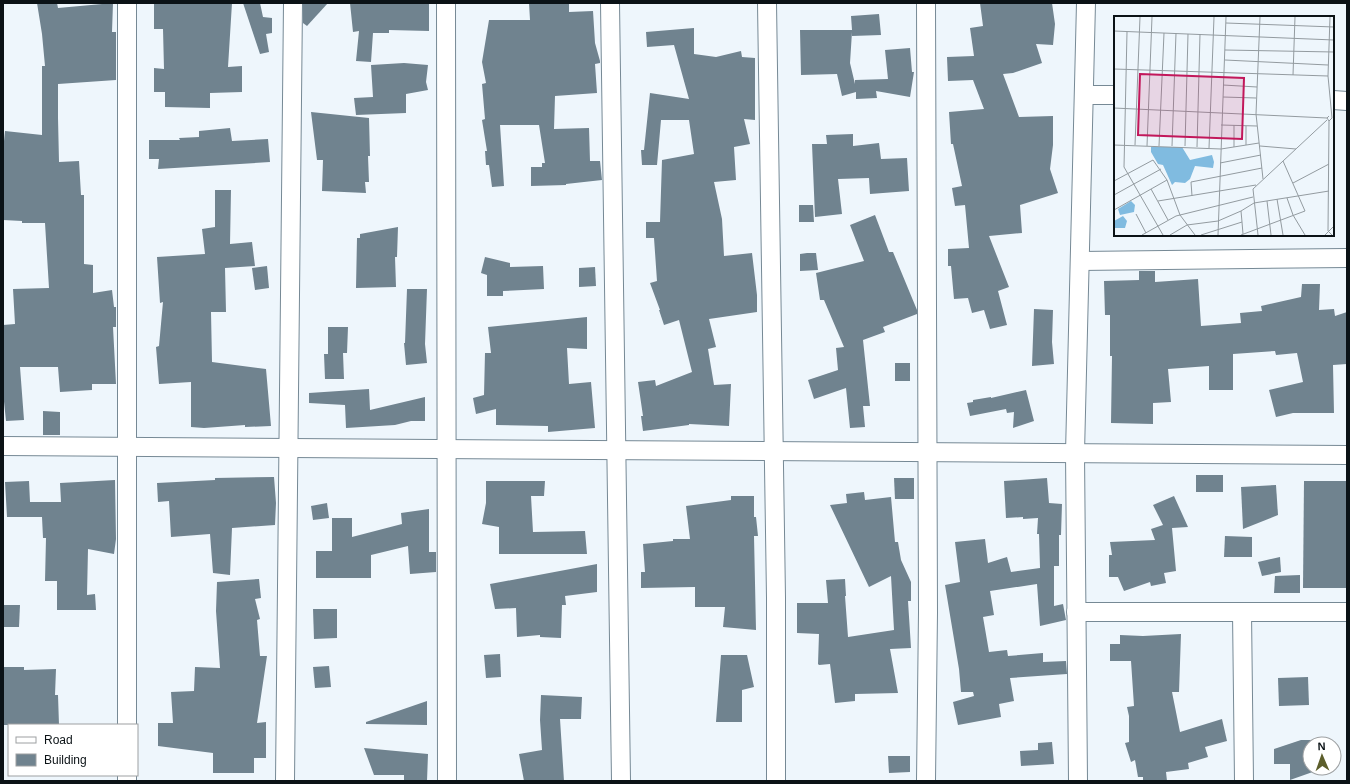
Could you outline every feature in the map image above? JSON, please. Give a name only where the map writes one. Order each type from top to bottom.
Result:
[{"type":"street","points":[[127,3],[127,724]]},
{"type":"street","points":[[285,781],[293,3]]},
{"type":"street","points":[[446,3],[447,781]]},
{"type":"street","points":[[610,3],[621,781]]},
{"type":"street","points":[[767,3],[774,451],[776,781]]},
{"type":"street","points":[[926,3],[928,612],[926,781]]},
{"type":"street","points":[[1078,781],[1075,453],[1086,3]]},
{"type":"street","points":[[1084,94],[1114,95]]},
{"type":"street","points":[[1334,100],[1347,101]]},
{"type":"street","points":[[1080,261],[1347,258]]},
{"type":"street","points":[[3,446],[1347,455]]},
{"type":"street","points":[[1076,612],[1347,612]]},
{"type":"street","points":[[1242,612],[1244,781]]},
{"type":"building","points":[[37,3],[57,3],[58,8],[113,3],[112,32],[116,32],[116,80],[58,84],[58,118],[59,162],[79,161],[81,195],[84,195],[84,264],[93,265],[93,293],[112,290],[114,307],[116,307],[116,327],[113,327],[116,384],[92,384],[92,390],[60,392],[58,367],[20,367],[24,420],[6,421],[3,392],[3,325],[15,324],[13,289],[49,288],[45,223],[22,223],[22,221],[3,220],[3,151],[5,131],[42,135],[42,66],[45,66]]},
{"type":"building","points":[[154,3],[232,3],[228,67],[242,66],[242,92],[210,93],[210,108],[165,107],[165,92],[154,92],[154,68],[164,69],[163,29],[154,29]]},
{"type":"building","points":[[243,3],[260,3],[263,17],[272,18],[272,33],[266,34],[269,52],[260,54]]},
{"type":"building","points":[[303,3],[328,3],[307,26],[303,23]]},
{"type":"building","points":[[350,3],[429,3],[429,31],[389,30],[389,33],[373,33],[371,62],[356,61],[359,31],[353,32]]},
{"type":"building","points":[[529,3],[569,3],[569,12],[593,11],[595,43],[600,61],[600,63],[595,64],[597,93],[555,96],[554,129],[589,128],[590,161],[600,161],[602,180],[566,185],[531,186],[531,167],[542,167],[542,163],[545,163],[539,125],[500,125],[504,186],[492,187],[489,165],[486,165],[485,151],[487,151],[482,120],[485,119],[482,84],[486,83],[482,62],[489,20],[530,20]]},
{"type":"building","points":[[980,3],[1052,3],[1055,24],[1053,45],[1036,44],[1042,63],[1013,73],[1003,74],[1019,117],[1053,116],[1053,145],[1050,169],[1058,193],[1020,205],[1022,233],[989,236],[1009,287],[998,291],[1007,325],[990,329],[984,310],[972,313],[968,298],[954,299],[951,266],[948,266],[948,249],[969,248],[965,205],[955,206],[952,188],[962,186],[953,144],[951,144],[949,112],[984,109],[973,80],[948,81],[947,57],[974,56],[970,28],[983,26]]},
{"type":"building","points":[[879,14],[881,35],[852,36],[852,32],[850,63],[855,84],[855,80],[888,79],[885,50],[910,48],[912,72],[914,72],[910,97],[876,91],[877,98],[856,99],[856,92],[842,96],[837,74],[801,75],[800,30],[852,30],[851,16]]},
{"type":"building","points":[[694,28],[694,54],[716,57],[741,51],[742,57],[755,58],[755,120],[744,119],[750,144],[734,147],[736,180],[714,182],[722,219],[724,256],[752,253],[757,295],[757,312],[709,319],[716,347],[708,349],[714,385],[731,384],[729,426],[689,424],[643,431],[641,416],[643,416],[638,382],[655,380],[656,386],[692,372],[679,320],[664,325],[650,283],[657,281],[654,238],[646,238],[646,222],[660,222],[662,160],[694,154],[689,120],[661,120],[657,165],[642,165],[641,150],[644,150],[650,93],[689,99],[674,45],[647,47],[646,32]]},
{"type":"building","points":[[404,63],[428,65],[426,82],[428,90],[406,94],[406,113],[356,115],[354,98],[373,97],[371,65]]},
{"type":"building","points":[[311,112],[369,118],[369,182],[365,182],[366,193],[322,191],[323,160],[317,160]]},
{"type":"building","points":[[230,128],[232,141],[268,139],[270,162],[158,169],[159,159],[149,159],[149,140],[180,140],[179,138],[199,137],[199,131]]},
{"type":"building","points":[[853,134],[853,146],[879,143],[881,159],[907,158],[909,191],[870,194],[869,178],[838,179],[842,214],[815,217],[812,144],[827,144],[826,135]]},
{"type":"building","points":[[215,190],[231,190],[230,244],[252,242],[255,266],[225,268],[226,312],[211,312],[212,362],[266,369],[271,426],[245,427],[245,425],[204,428],[191,427],[191,382],[159,384],[156,347],[159,346],[163,302],[160,303],[157,257],[205,254],[202,229],[215,227]]},
{"type":"building","points":[[799,205],[813,205],[814,222],[799,222]]},
{"type":"building","points":[[875,215],[889,252],[893,252],[917,310],[917,314],[883,327],[885,332],[863,340],[870,406],[863,406],[865,427],[850,428],[846,388],[814,399],[808,380],[838,370],[836,348],[844,347],[824,300],[820,300],[816,273],[864,261],[850,225]]},
{"type":"building","points":[[398,227],[397,257],[395,257],[396,287],[356,288],[357,238],[360,238],[360,234]]},
{"type":"building","points":[[816,253],[818,270],[800,271],[800,254]]},
{"type":"building","points":[[485,257],[510,263],[510,267],[543,266],[544,289],[503,291],[503,296],[487,296],[487,275],[481,273]]},
{"type":"building","points":[[267,266],[269,288],[255,290],[252,268]]},
{"type":"building","points":[[595,267],[596,286],[579,287],[579,268]]},
{"type":"building","points":[[1139,271],[1155,271],[1155,282],[1198,279],[1201,326],[1241,323],[1240,313],[1262,311],[1261,306],[1301,297],[1302,284],[1320,284],[1319,310],[1334,309],[1335,316],[1347,312],[1347,364],[1333,365],[1334,413],[1293,413],[1276,417],[1269,390],[1303,382],[1297,353],[1276,355],[1275,351],[1233,354],[1233,390],[1209,390],[1209,366],[1168,369],[1171,402],[1153,403],[1153,424],[1111,423],[1112,356],[1110,356],[1110,315],[1105,315],[1104,281],[1139,280]]},
{"type":"building","points":[[407,289],[427,289],[425,344],[427,363],[406,365],[404,343]]},
{"type":"building","points":[[1034,309],[1053,310],[1052,342],[1054,364],[1032,366]]},
{"type":"building","points":[[587,317],[587,349],[567,348],[569,384],[591,382],[595,428],[548,432],[548,426],[496,425],[496,409],[476,414],[473,398],[484,395],[485,353],[491,353],[488,327]]},
{"type":"building","points":[[328,327],[348,327],[347,353],[343,353],[344,379],[325,379],[324,354],[328,354]]},
{"type":"building","points":[[895,363],[910,363],[910,381],[895,381]]},
{"type":"building","points":[[369,389],[370,410],[425,397],[425,421],[411,421],[395,425],[346,428],[345,405],[309,403],[309,393]]},
{"type":"building","points":[[1026,390],[1034,421],[1013,428],[1014,412],[1007,413],[1006,409],[970,416],[967,403],[973,402],[973,400],[991,398]]},
{"type":"building","points":[[43,411],[60,412],[60,435],[43,435]]},
{"type":"building","points":[[1196,475],[1223,475],[1223,492],[1196,492]]},
{"type":"building","points":[[274,477],[276,503],[275,525],[232,528],[230,575],[213,573],[210,534],[171,537],[169,501],[158,502],[157,483],[215,480],[215,478]]},
{"type":"building","points":[[894,478],[914,478],[914,499],[895,499]]},
{"type":"building","points":[[1047,478],[1049,503],[1062,504],[1061,535],[1059,535],[1059,566],[1054,566],[1054,606],[1063,604],[1066,620],[1040,626],[1037,584],[990,591],[994,615],[983,617],[989,652],[1007,650],[1008,656],[1043,653],[1043,662],[1066,661],[1067,674],[1010,678],[1014,701],[999,704],[1001,717],[958,725],[953,702],[974,696],[973,692],[961,692],[959,669],[945,585],[960,582],[955,542],[985,539],[988,563],[1007,557],[1011,572],[1040,568],[1039,534],[1037,534],[1038,518],[1006,518],[1004,481]]},
{"type":"building","points":[[115,480],[116,539],[114,554],[88,549],[87,595],[95,594],[96,610],[57,610],[57,581],[45,581],[46,538],[43,538],[42,517],[7,517],[5,482],[29,481],[30,502],[61,502],[60,483]]},
{"type":"building","points":[[486,481],[545,481],[544,496],[531,496],[533,532],[585,531],[587,554],[499,554],[499,527],[482,524],[486,503]]},
{"type":"building","points":[[1304,481],[1347,481],[1347,588],[1303,588]]},
{"type":"building","points":[[1276,485],[1278,515],[1243,529],[1241,487]]},
{"type":"building","points":[[864,492],[865,500],[891,497],[895,542],[898,542],[901,560],[911,582],[911,601],[908,601],[911,648],[890,649],[898,693],[855,694],[855,701],[835,703],[830,664],[818,664],[819,634],[797,633],[797,603],[828,603],[826,580],[845,579],[848,637],[894,630],[891,576],[869,587],[830,505],[847,503],[846,494]]},
{"type":"building","points":[[731,496],[754,496],[754,517],[756,517],[758,536],[754,536],[756,630],[723,627],[725,607],[695,607],[695,587],[641,588],[641,572],[645,572],[643,544],[673,541],[673,539],[690,539],[686,506],[731,500]]},
{"type":"building","points":[[1174,496],[1188,527],[1172,528],[1176,571],[1164,573],[1166,583],[1151,586],[1150,582],[1124,591],[1118,577],[1109,577],[1109,555],[1112,555],[1110,542],[1155,540],[1151,529],[1163,525],[1153,505]]},
{"type":"building","points":[[327,503],[329,518],[313,520],[311,506]]},
{"type":"building","points":[[429,509],[429,552],[436,552],[436,572],[410,574],[408,546],[371,555],[371,578],[316,578],[316,551],[332,551],[332,518],[352,518],[352,537],[402,524],[401,513]]},
{"type":"building","points":[[1225,536],[1252,537],[1252,557],[1224,557]]},
{"type":"building","points":[[1280,557],[1281,572],[1262,576],[1258,562]]},
{"type":"building","points":[[597,564],[597,592],[565,596],[566,605],[562,605],[561,638],[540,637],[540,635],[517,637],[516,608],[495,609],[490,584]]},
{"type":"building","points":[[1300,575],[1300,593],[1274,593],[1275,576]]},
{"type":"building","points":[[259,579],[261,598],[255,599],[260,619],[257,620],[260,656],[267,656],[257,723],[266,722],[266,758],[254,758],[254,773],[213,773],[213,753],[158,746],[158,723],[173,723],[171,692],[194,691],[195,667],[220,668],[216,611],[217,582]]},
{"type":"building","points":[[3,605],[20,605],[19,627],[3,627]]},
{"type":"building","points":[[313,609],[337,609],[337,638],[314,639]]},
{"type":"building","points":[[1181,634],[1179,692],[1172,692],[1180,732],[1222,719],[1227,741],[1205,747],[1208,757],[1188,763],[1189,769],[1166,772],[1167,781],[1143,781],[1143,777],[1138,777],[1135,760],[1131,762],[1125,743],[1129,742],[1129,716],[1127,707],[1134,706],[1131,661],[1110,661],[1110,644],[1120,644],[1120,635],[1143,636]]},
{"type":"building","points":[[500,654],[501,677],[486,678],[484,655]]},
{"type":"building","points":[[721,655],[747,655],[754,687],[742,690],[742,722],[716,722]]},
{"type":"building","points":[[329,666],[331,687],[315,688],[313,667]]},
{"type":"building","points":[[3,667],[24,667],[24,670],[56,669],[55,695],[58,695],[59,724],[3,725]]},
{"type":"building","points":[[1308,677],[1309,705],[1279,706],[1278,678]]},
{"type":"building","points":[[541,695],[582,697],[581,719],[560,719],[564,781],[524,781],[519,754],[542,750],[540,720]]},
{"type":"building","points":[[427,701],[427,725],[366,724],[366,722]]},
{"type":"building","points":[[1302,740],[1302,776],[1290,780],[1290,764],[1274,764],[1274,749]]},
{"type":"building","points":[[1052,742],[1054,764],[1021,766],[1020,751],[1038,750],[1038,743]]},
{"type":"building","points":[[364,748],[428,754],[427,781],[404,781],[404,775],[374,775]]},
{"type":"building","points":[[888,756],[910,756],[910,772],[889,773]]}]
